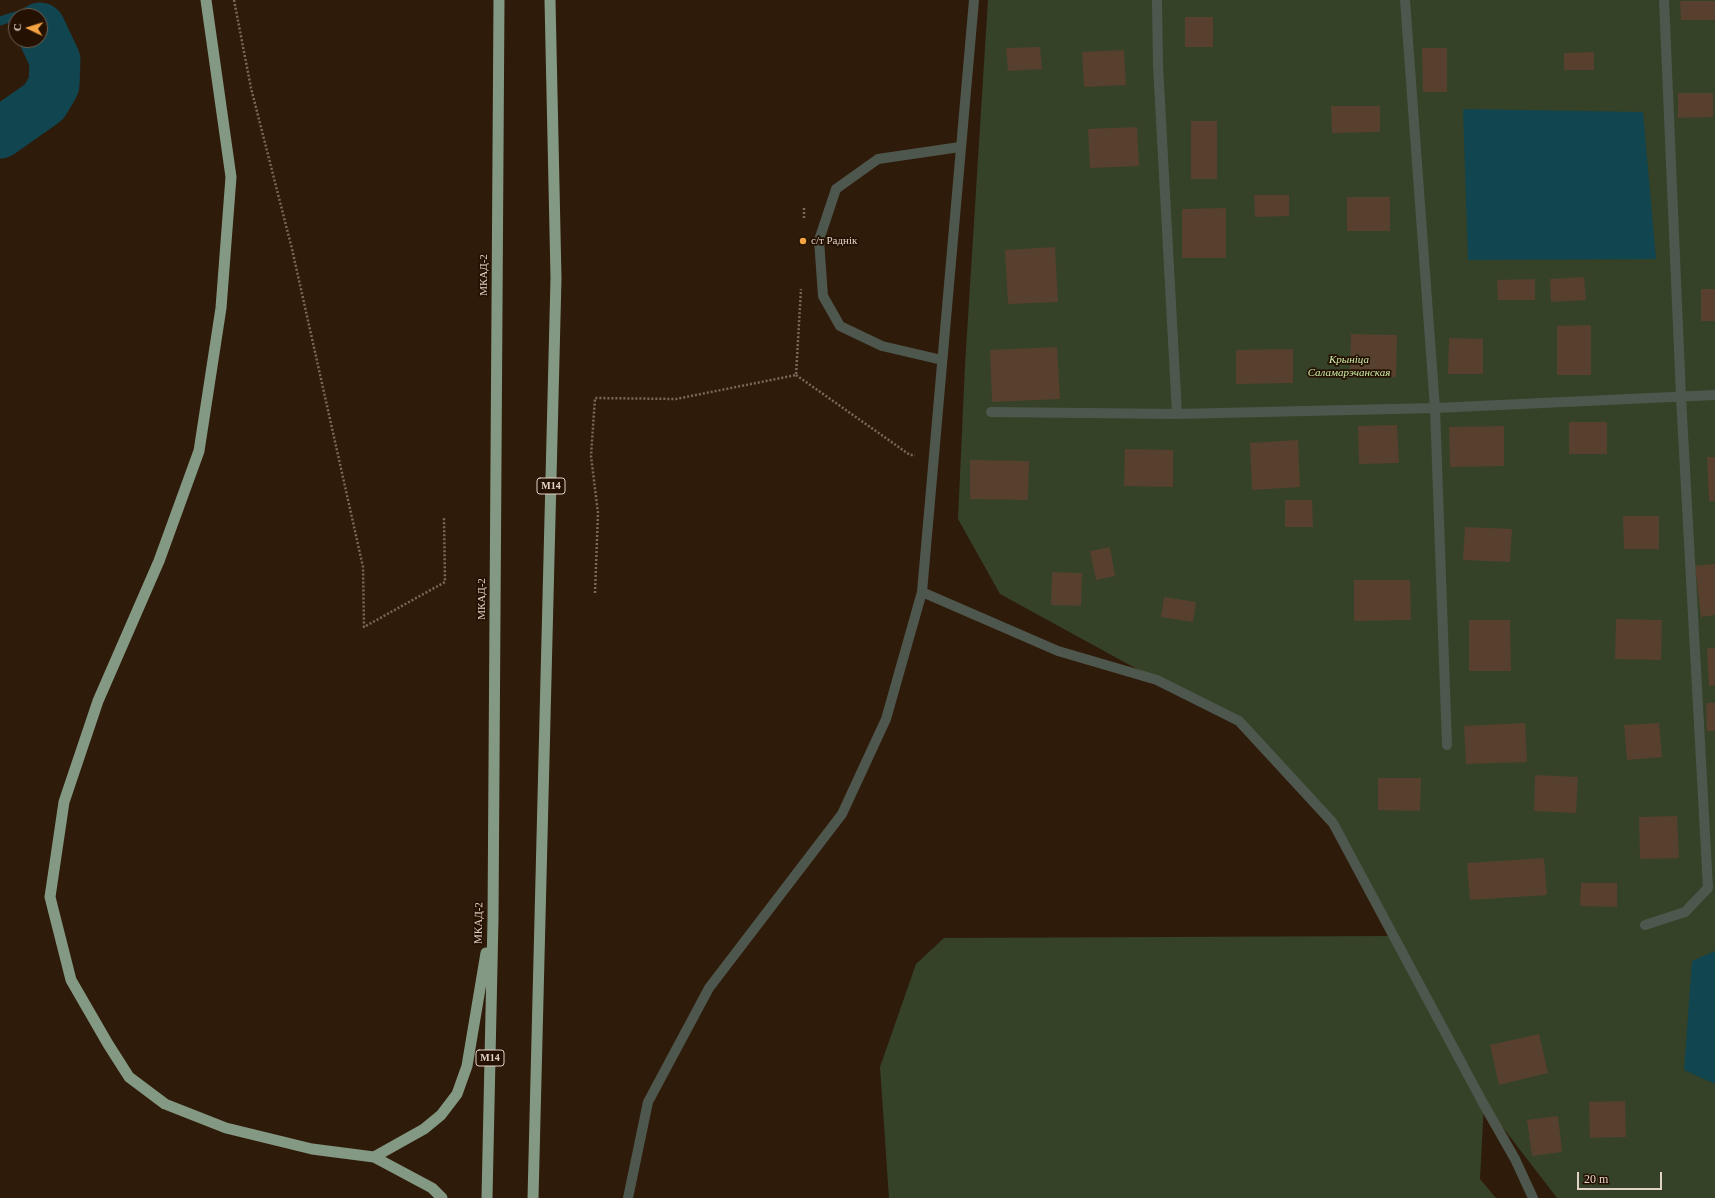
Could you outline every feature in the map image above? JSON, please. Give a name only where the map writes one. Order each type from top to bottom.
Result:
[{"type":"highway","points":[[206,0],[231,177],[221,308],[199,452],[159,561],[98,700],[66,795],[50,897],[71,980],[108,1044],[130,1077],[165,1104],[226,1128],[312,1149],[374,1157],[432,1188],[442,1198]]},
{"type":"highway","name":"МКАД-2","points":[[487,1198],[492,919],[499,0]]},
{"type":"highway","name":"М14","points":[[533,1198],[556,278],[550,0]]},
{"type":"highway","points":[[374,1157],[424,1129],[441,1114],[457,1094],[466,1066],[492,919]]},
{"type":"street","points":[[628,1198],[648,1102],[709,988],[842,814],[886,720],[922,592],[974,0]]},
{"type":"street","points":[[1157,0],[1158,65],[1177,414]]},
{"type":"street","points":[[1405,0],[1435,408],[1447,745]]},
{"type":"street","points":[[1645,925],[1685,912],[1708,888],[1681,397],[1664,0]]},
{"type":"street","points":[[942,360],[882,346],[840,326],[823,296],[819,240],[836,189],[878,158],[960,147]]},
{"type":"street","points":[[992,412],[1177,414],[1435,408],[1715,395]]},
{"type":"street","points":[[922,592],[1058,651],[1157,680],[1239,721],[1333,823],[1476,1089],[1515,1158],[1533,1198]]},
{"type":"path","points":[[234,0],[251,88],[292,249],[363,567],[364,627],[445,582],[444,518]]},
{"type":"path","points":[[804,207],[804,220]]},
{"type":"path","points":[[796,375],[801,288]]},
{"type":"path","points":[[595,593],[598,513],[591,456],[595,398],[676,399],[796,375],[910,455],[934,457]]},
{"type":"green space","name":"Крыніца Саламарэчанская","points":[[988,0],[1715,0],[1715,1198],[1557,1198],[1484,1103],[1480,1179],[1496,1198],[889,1198],[880,1067],[916,964],[944,938],[1392,936],[1333,823],[1239,721],[1157,680],[1000,594],[958,519],[965,365]]},
{"type":"water","points":[[1463,109],[1643,112],[1656,259],[1468,260]]},
{"type":"water","points":[[1715,951],[1715,1084],[1684,1070],[1692,961]]},
{"type":"building","points":[[1680,1],[1715,1],[1715,20],[1681,20]]},
{"type":"building","points":[[1185,17],[1213,17],[1213,47],[1185,47]]},
{"type":"building","points":[[1040,47],[1042,69],[1008,71],[1006,48]]},
{"type":"building","points":[[1422,48],[1447,48],[1447,92],[1423,92]]},
{"type":"building","points":[[1124,50],[1126,85],[1084,87],[1082,52]]},
{"type":"building","points":[[1594,52],[1594,70],[1564,70],[1564,53]]},
{"type":"building","points":[[1678,93],[1713,93],[1713,117],[1678,118]]},
{"type":"building","points":[[1331,106],[1380,106],[1380,132],[1332,133]]},
{"type":"building","points":[[1191,121],[1217,121],[1217,179],[1191,179]]},
{"type":"building","points":[[1137,127],[1139,166],[1090,168],[1088,129]]},
{"type":"building","points":[[1254,195],[1289,195],[1289,216],[1255,217]]},
{"type":"building","points":[[1347,197],[1390,197],[1390,231],[1347,231]]},
{"type":"building","points":[[1226,208],[1226,258],[1182,258],[1182,209]]},
{"type":"building","points":[[1055,247],[1058,302],[1008,304],[1005,250]]},
{"type":"building","points":[[1584,277],[1586,300],[1551,302],[1550,279]]},
{"type":"building","points":[[1535,279],[1535,300],[1498,300],[1497,280]]},
{"type":"building","points":[[1701,289],[1715,289],[1715,321],[1701,321]]},
{"type":"building","points":[[1591,325],[1591,375],[1557,375],[1557,326]]},
{"type":"building","points":[[1351,334],[1397,335],[1396,377],[1350,376]]},
{"type":"building","points":[[1449,338],[1483,339],[1483,374],[1448,374]]},
{"type":"building","points":[[1057,347],[1060,399],[992,402],[990,350]]},
{"type":"building","points":[[1293,349],[1293,383],[1236,384],[1236,350]]},
{"type":"building","points":[[1569,422],[1607,422],[1607,454],[1569,454]]},
{"type":"building","points":[[1397,425],[1399,463],[1359,464],[1358,426]]},
{"type":"building","points":[[1504,426],[1504,466],[1450,467],[1449,427]]},
{"type":"building","points":[[1298,440],[1300,487],[1252,490],[1250,443]]},
{"type":"building","points":[[1125,449],[1173,450],[1173,487],[1124,486]]},
{"type":"building","points":[[1707,457],[1715,457],[1715,501],[1709,501]]},
{"type":"building","points":[[970,460],[1029,461],[1028,500],[970,499]]},
{"type":"building","points":[[1285,500],[1312,500],[1313,527],[1285,527]]},
{"type":"building","points":[[1623,516],[1659,516],[1659,549],[1624,549]]},
{"type":"building","points":[[1465,527],[1512,529],[1510,562],[1463,560]]},
{"type":"building","points":[[1110,547],[1115,576],[1096,580],[1090,551]]},
{"type":"building","points":[[1715,564],[1715,615],[1701,617],[1695,566]]},
{"type":"building","points":[[1052,572],[1082,573],[1081,606],[1051,605]]},
{"type":"building","points":[[1354,580],[1410,580],[1411,620],[1354,621]]},
{"type":"building","points":[[1164,597],[1196,602],[1193,622],[1161,617]]},
{"type":"building","points":[[1616,619],[1662,620],[1661,660],[1615,659]]},
{"type":"building","points":[[1469,620],[1510,620],[1511,671],[1469,671]]},
{"type":"building","points":[[1707,648],[1715,648],[1715,685],[1709,686]]},
{"type":"building","points":[[1706,703],[1715,703],[1715,731],[1707,731]]},
{"type":"building","points":[[1525,723],[1527,762],[1466,764],[1464,726]]},
{"type":"building","points":[[1659,723],[1662,757],[1627,760],[1624,725]]},
{"type":"building","points":[[1535,775],[1578,777],[1576,813],[1534,811]]},
{"type":"building","points":[[1378,778],[1421,778],[1420,811],[1378,810]]},
{"type":"building","points":[[1677,816],[1679,858],[1640,859],[1639,817]]},
{"type":"building","points":[[1544,858],[1547,895],[1470,900],[1467,863]]},
{"type":"building","points":[[1581,883],[1617,883],[1617,907],[1580,906]]},
{"type":"building","points":[[1539,1034],[1548,1073],[1499,1085],[1490,1045]]},
{"type":"building","points":[[1625,1101],[1626,1137],[1590,1138],[1589,1102]]},
{"type":"building","points":[[1558,1116],[1562,1152],[1532,1156],[1527,1120]]},
{"type":"waterway","points":[[0,21],[8,18]]},
{"type":"waterway","points":[[0,133],[44,102],[54,85],[55,60],[48,45]]},
{"type":"place","name":"с/т Раднік","points":[[803,241]]}]
